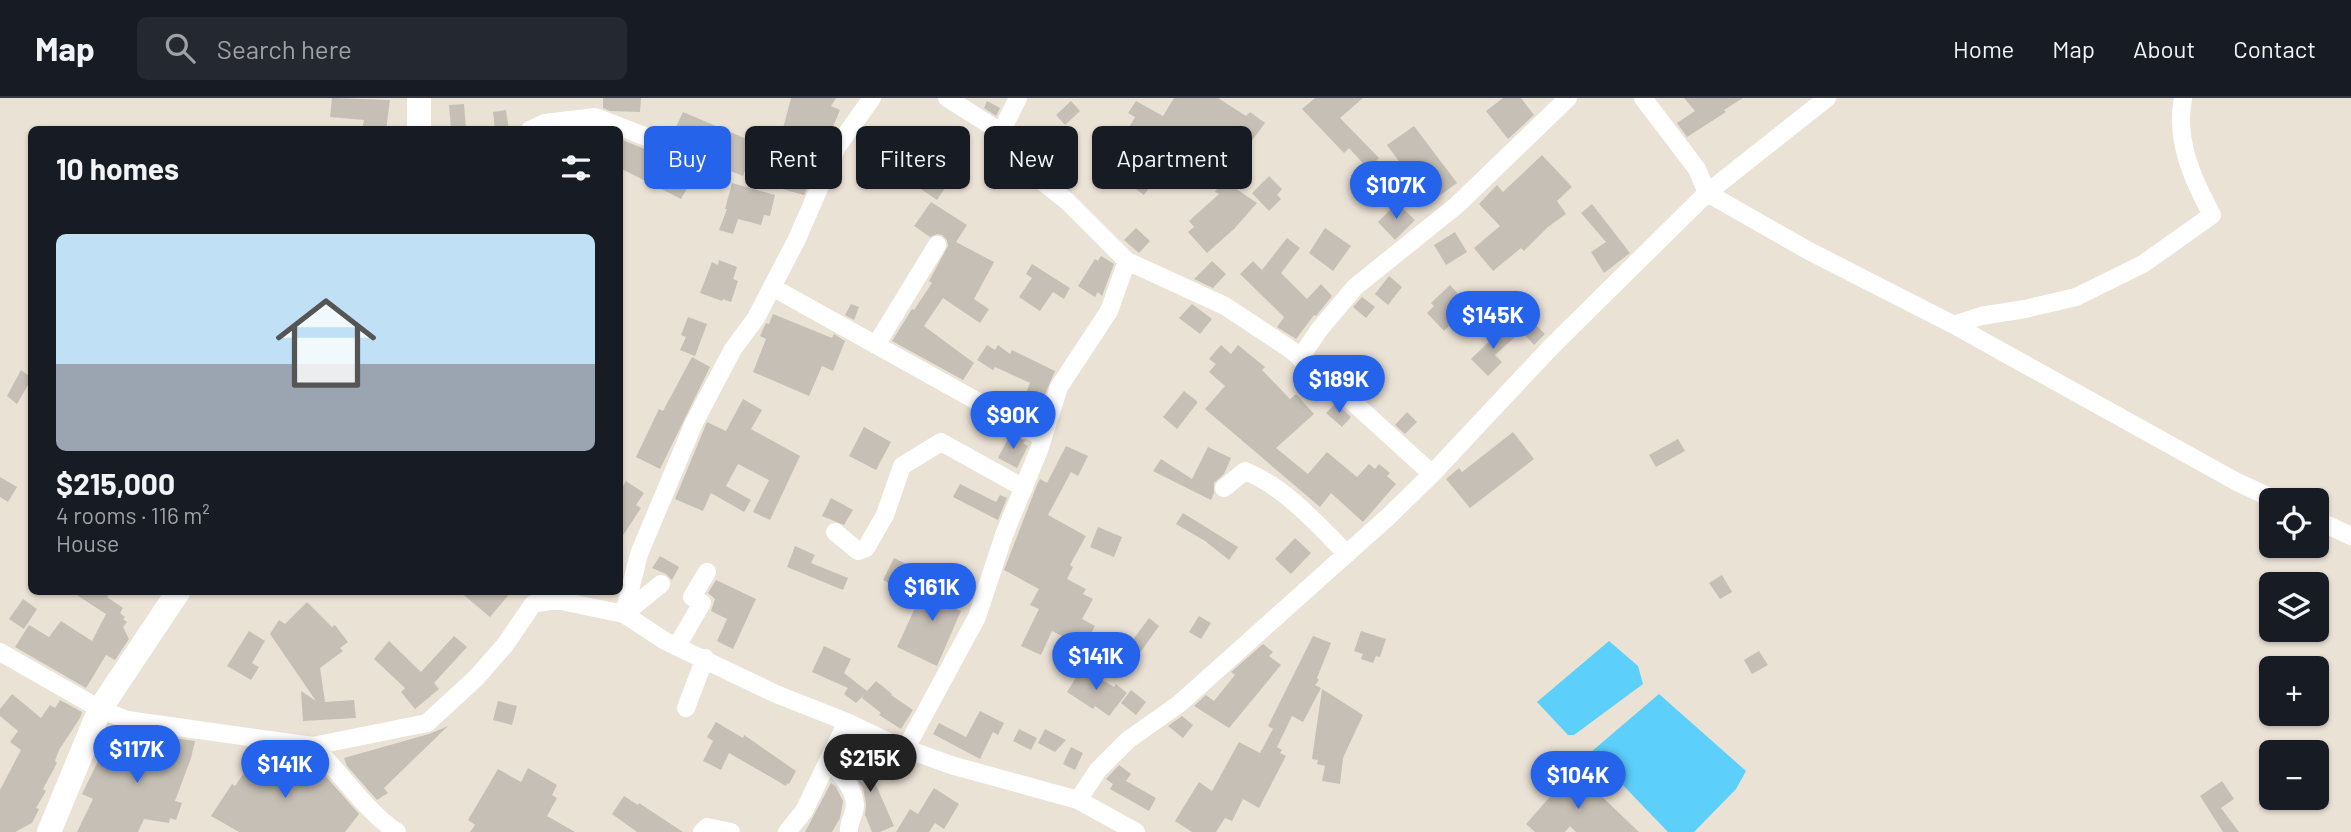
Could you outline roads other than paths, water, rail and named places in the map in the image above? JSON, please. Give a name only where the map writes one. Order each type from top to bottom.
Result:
[{"type":"main road","points":[[419,98],[419,126]]},
{"type":"main road","points":[[49,832],[100,709],[176,595]]},
{"type":"street","points":[[624,614],[639,554],[694,423],[733,349],[756,318],[797,239],[837,147],[872,98]]},
{"type":"street","points":[[947,98],[991,126]]},
{"type":"street","points":[[1004,126],[1018,98]]},
{"type":"street","points":[[1300,358],[1319,330],[1355,287],[1457,205],[1568,98]]},
{"type":"street","points":[[1643,98],[1697,169],[1707,193],[1809,251],[1954,325],[2190,457],[2259,492]]},
{"type":"street","points":[[1078,800],[1098,770],[1128,740],[1179,704],[1432,474],[1551,347],[1707,193],[1827,98]]},
{"type":"street","points":[[1954,325],[1981,316],[2076,297],[2143,264],[2212,215],[2197,188],[2183,152],[2180,110],[2183,98]]},
{"type":"street","points":[[540,126],[595,117],[618,126]]},
{"type":"street","points":[[623,128],[644,136]]},
{"type":"street","points":[[1052,189],[1127,261],[1225,306],[1300,358],[1432,474]]},
{"type":"street","points":[[876,345],[937,245]]},
{"type":"street","points":[[906,748],[977,617],[1004,535],[1043,438],[1059,387],[1109,311],[1127,261]]},
{"type":"street","points":[[772,287],[1043,438]]},
{"type":"street","points":[[835,531],[858,551],[866,548],[885,515],[902,467],[941,442],[1024,488]]},
{"type":"street","points":[[1224,488],[1245,471],[1262,478],[1309,516],[1347,554]]},
{"type":"street","points":[[2329,526],[2351,536]]},
{"type":"street","points":[[677,646],[702,603],[692,597],[707,572]]},
{"type":"street","points":[[624,614],[661,584]]},
{"type":"street","points":[[0,652],[100,709],[127,720],[313,746],[427,723],[476,678],[505,645],[533,604],[547,596],[624,614],[677,646],[776,694],[951,765],[1078,800],[1136,832]]},
{"type":"street","points":[[686,708],[705,658]]},
{"type":"street","points":[[787,832],[804,811],[847,722]]},
{"type":"street","points":[[313,746],[335,767],[351,790],[378,819],[397,832]]},
{"type":"street","points":[[829,762],[843,775],[855,804],[849,832]]},
{"type":"street","points":[[702,832],[707,827],[731,832]]},
{"type":"water","points":[[1609,641],[1638,666],[1643,684],[1574,735],[1568,735],[1537,702]]},
{"type":"water","points":[[1659,694],[1746,771],[1736,789],[1694,832],[1668,832],[1591,752]]}]
